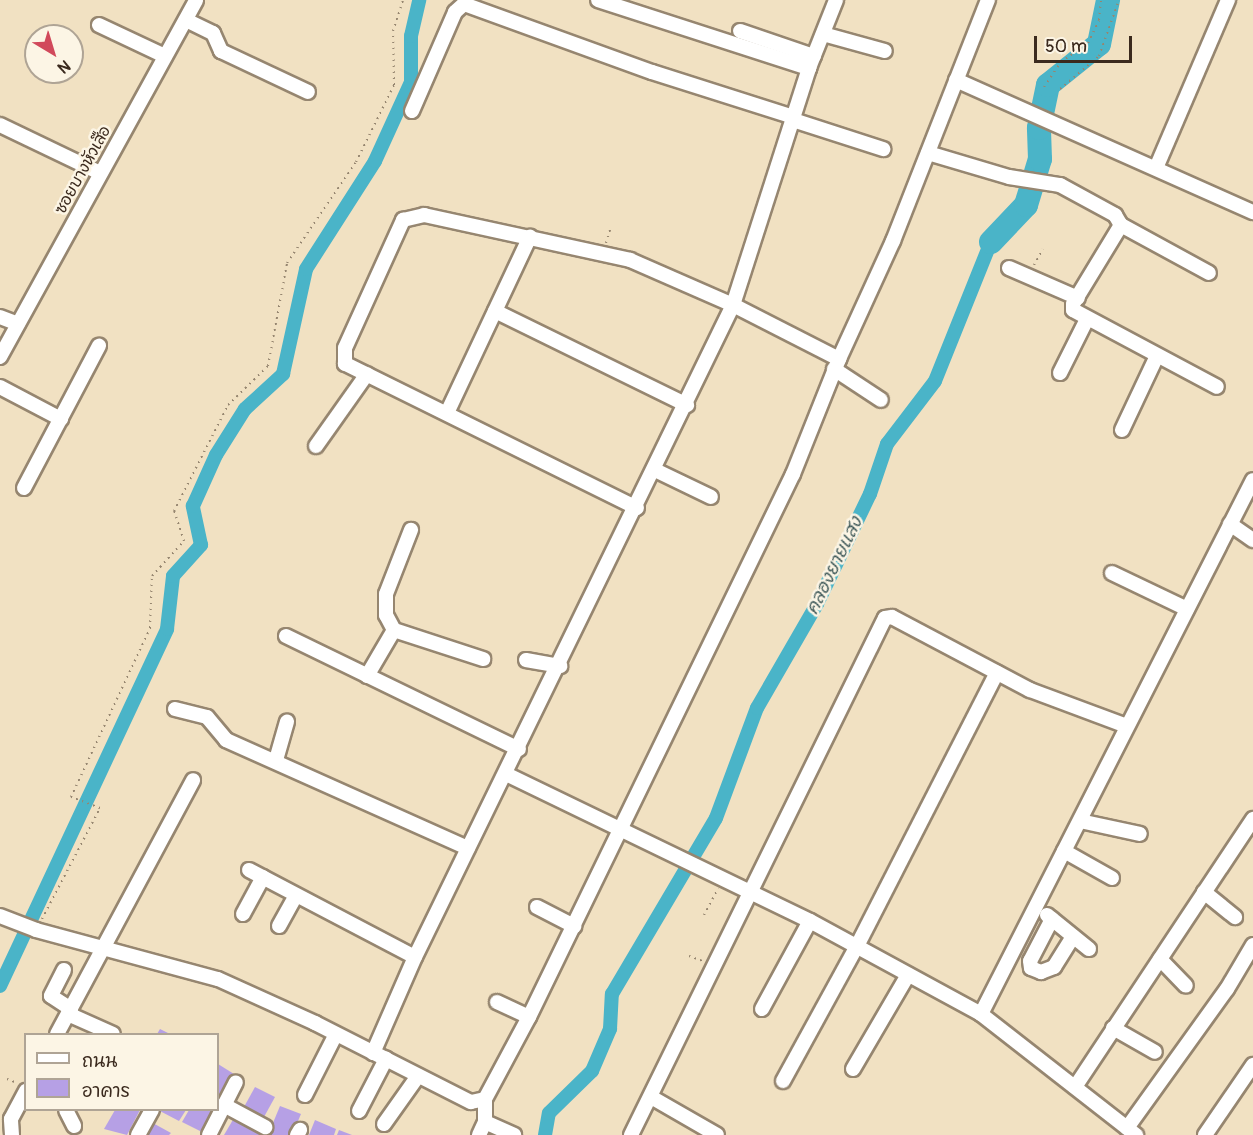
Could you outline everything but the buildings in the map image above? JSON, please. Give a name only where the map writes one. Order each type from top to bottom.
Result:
[{"type":"street","name":"ซอยบางหัวเสือ","points":[[0,357],[196,0]]},
{"type":"street","points":[[598,0],[812,62]]},
{"type":"street","points":[[359,1111],[415,957],[560,666],[733,305],[812,62],[836,0]]},
{"type":"street","points":[[514,1135],[482,1129],[484,1099],[530,1017],[793,474],[836,364],[893,242],[988,0]]},
{"type":"street","points":[[1156,168],[1228,0]]},
{"type":"street","points":[[412,111],[455,12],[464,4],[652,72],[883,149]]},
{"type":"street","points":[[186,20],[213,33],[221,51],[308,92]]},
{"type":"street","points":[[99,25],[165,56]]},
{"type":"street","points":[[740,31],[812,62]]},
{"type":"street","points":[[822,34],[885,51]]},
{"type":"street","points":[[956,80],[1253,212]]},
{"type":"street","points":[[0,125],[100,173]]},
{"type":"street","points":[[928,153],[1025,180],[1060,185],[1111,213],[1121,225],[1209,273]]},
{"type":"street","points":[[637,508],[345,363],[343,356],[403,220],[424,215],[630,260],[733,305],[836,364],[881,400]]},
{"type":"street","points":[[1121,225],[1073,309],[1087,319],[1216,387]]},
{"type":"street","points":[[447,413],[530,237]]},
{"type":"street","points":[[1009,268],[1078,298]]},
{"type":"street","points":[[495,311],[687,405]]},
{"type":"street","points":[[0,317],[18,324]]},
{"type":"street","points":[[1060,373],[1087,319]]},
{"type":"street","points":[[24,488],[99,346]]},
{"type":"street","points":[[1122,430],[1157,356]]},
{"type":"street","points":[[316,446],[367,374]]},
{"type":"street","points":[[0,387],[60,419]]},
{"type":"street","points":[[655,470],[711,497]]},
{"type":"street","points":[[981,1014],[1253,480]]},
{"type":"street","points":[[1230,524],[1253,540]]},
{"type":"street","points":[[411,530],[386,594],[386,615],[394,630],[483,659]]},
{"type":"street","points":[[1112,573],[1187,609]]},
{"type":"street","points":[[632,1135],[885,618],[892,617],[1030,690],[1128,726]]},
{"type":"street","points":[[367,676],[394,630]]},
{"type":"street","points":[[286,636],[519,749]]},
{"type":"street","points":[[526,660],[560,666]]},
{"type":"street","points":[[783,1081],[857,946],[997,673]]},
{"type":"street","points":[[175,709],[207,717],[226,740],[276,760],[468,848]]},
{"type":"street","points":[[276,760],[287,722]]},
{"type":"street","points":[[506,774],[682,857],[810,921],[981,1014],[1131,1131],[1227,989],[1253,945]]},
{"type":"street","points":[[58,1033],[106,947],[193,780]]},
{"type":"street","points":[[1075,1087],[1253,819]]},
{"type":"street","points":[[1080,820],[1140,834]]},
{"type":"street","points":[[1064,851],[1112,878]]},
{"type":"street","points":[[249,870],[415,957]]},
{"type":"street","points":[[243,914],[263,878]]},
{"type":"street","points":[[1204,892],[1234,917]]},
{"type":"street","points":[[279,926],[296,894]]},
{"type":"street","points":[[537,907],[574,926]]},
{"type":"street","points":[[1036,907],[1089,949]]},
{"type":"street","points":[[0,916],[36,930],[106,947],[218,980],[336,1034],[471,1102],[484,1099]]},
{"type":"street","points":[[1052,919],[1030,961],[1031,968],[1041,972],[1054,967],[1073,936]]},
{"type":"street","points":[[762,1009],[810,921]]},
{"type":"street","points":[[1160,959],[1186,986]]},
{"type":"street","points":[[64,970],[51,996],[69,1011],[108,1033]]},
{"type":"street","points":[[853,1070],[908,975]]},
{"type":"street","points":[[497,1002],[530,1017]]},
{"type":"street","points":[[1113,1028],[1155,1052]]},
{"type":"street","points":[[305,1095],[336,1034]]},
{"type":"street","points":[[1205,1135],[1253,1065]]},
{"type":"street","points":[[384,1124],[418,1076]]},
{"type":"street","points":[[208,1135],[236,1082]]},
{"type":"street","points":[[12,1135],[11,1119],[24,1095]]},
{"type":"street","points":[[651,1097],[717,1135]]},
{"type":"street","points":[[224,1105],[265,1127]]},
{"type":"street","points":[[66,1111],[74,1126]]},
{"type":"street","points":[[138,1135],[151,1111]]},
{"type":"path","points":[[36,930],[100,808],[71,797],[150,628],[153,576],[184,541],[174,512],[228,405],[268,366],[287,263],[356,162],[394,85],[393,31],[403,0]]},
{"type":"path","points":[[1044,87],[1061,62],[1088,43],[1099,20],[1101,0]]},
{"type":"path","points":[[1059,89],[1099,56],[1119,0]]},
{"type":"path","points":[[1028,276],[1043,249]]},
{"type":"path","points":[[704,915],[724,879]]},
{"type":"waterway","points":[[0,986],[167,629],[173,576],[201,545],[193,506],[216,455],[245,409],[283,374],[306,269],[375,161],[411,82],[411,36],[419,0]]},
{"type":"waterway","name":"คลองยายแสง","points":[[991,242],[1026,205],[1040,159],[1039,128],[1048,85],[1099,44],[1108,0]]},
{"type":"waterway","name":"คลองยายแสง","points":[[545,1135],[549,1113],[592,1071],[610,1029],[612,994],[716,818],[757,708],[817,604],[870,494],[887,444],[935,381],[991,242]]}]
